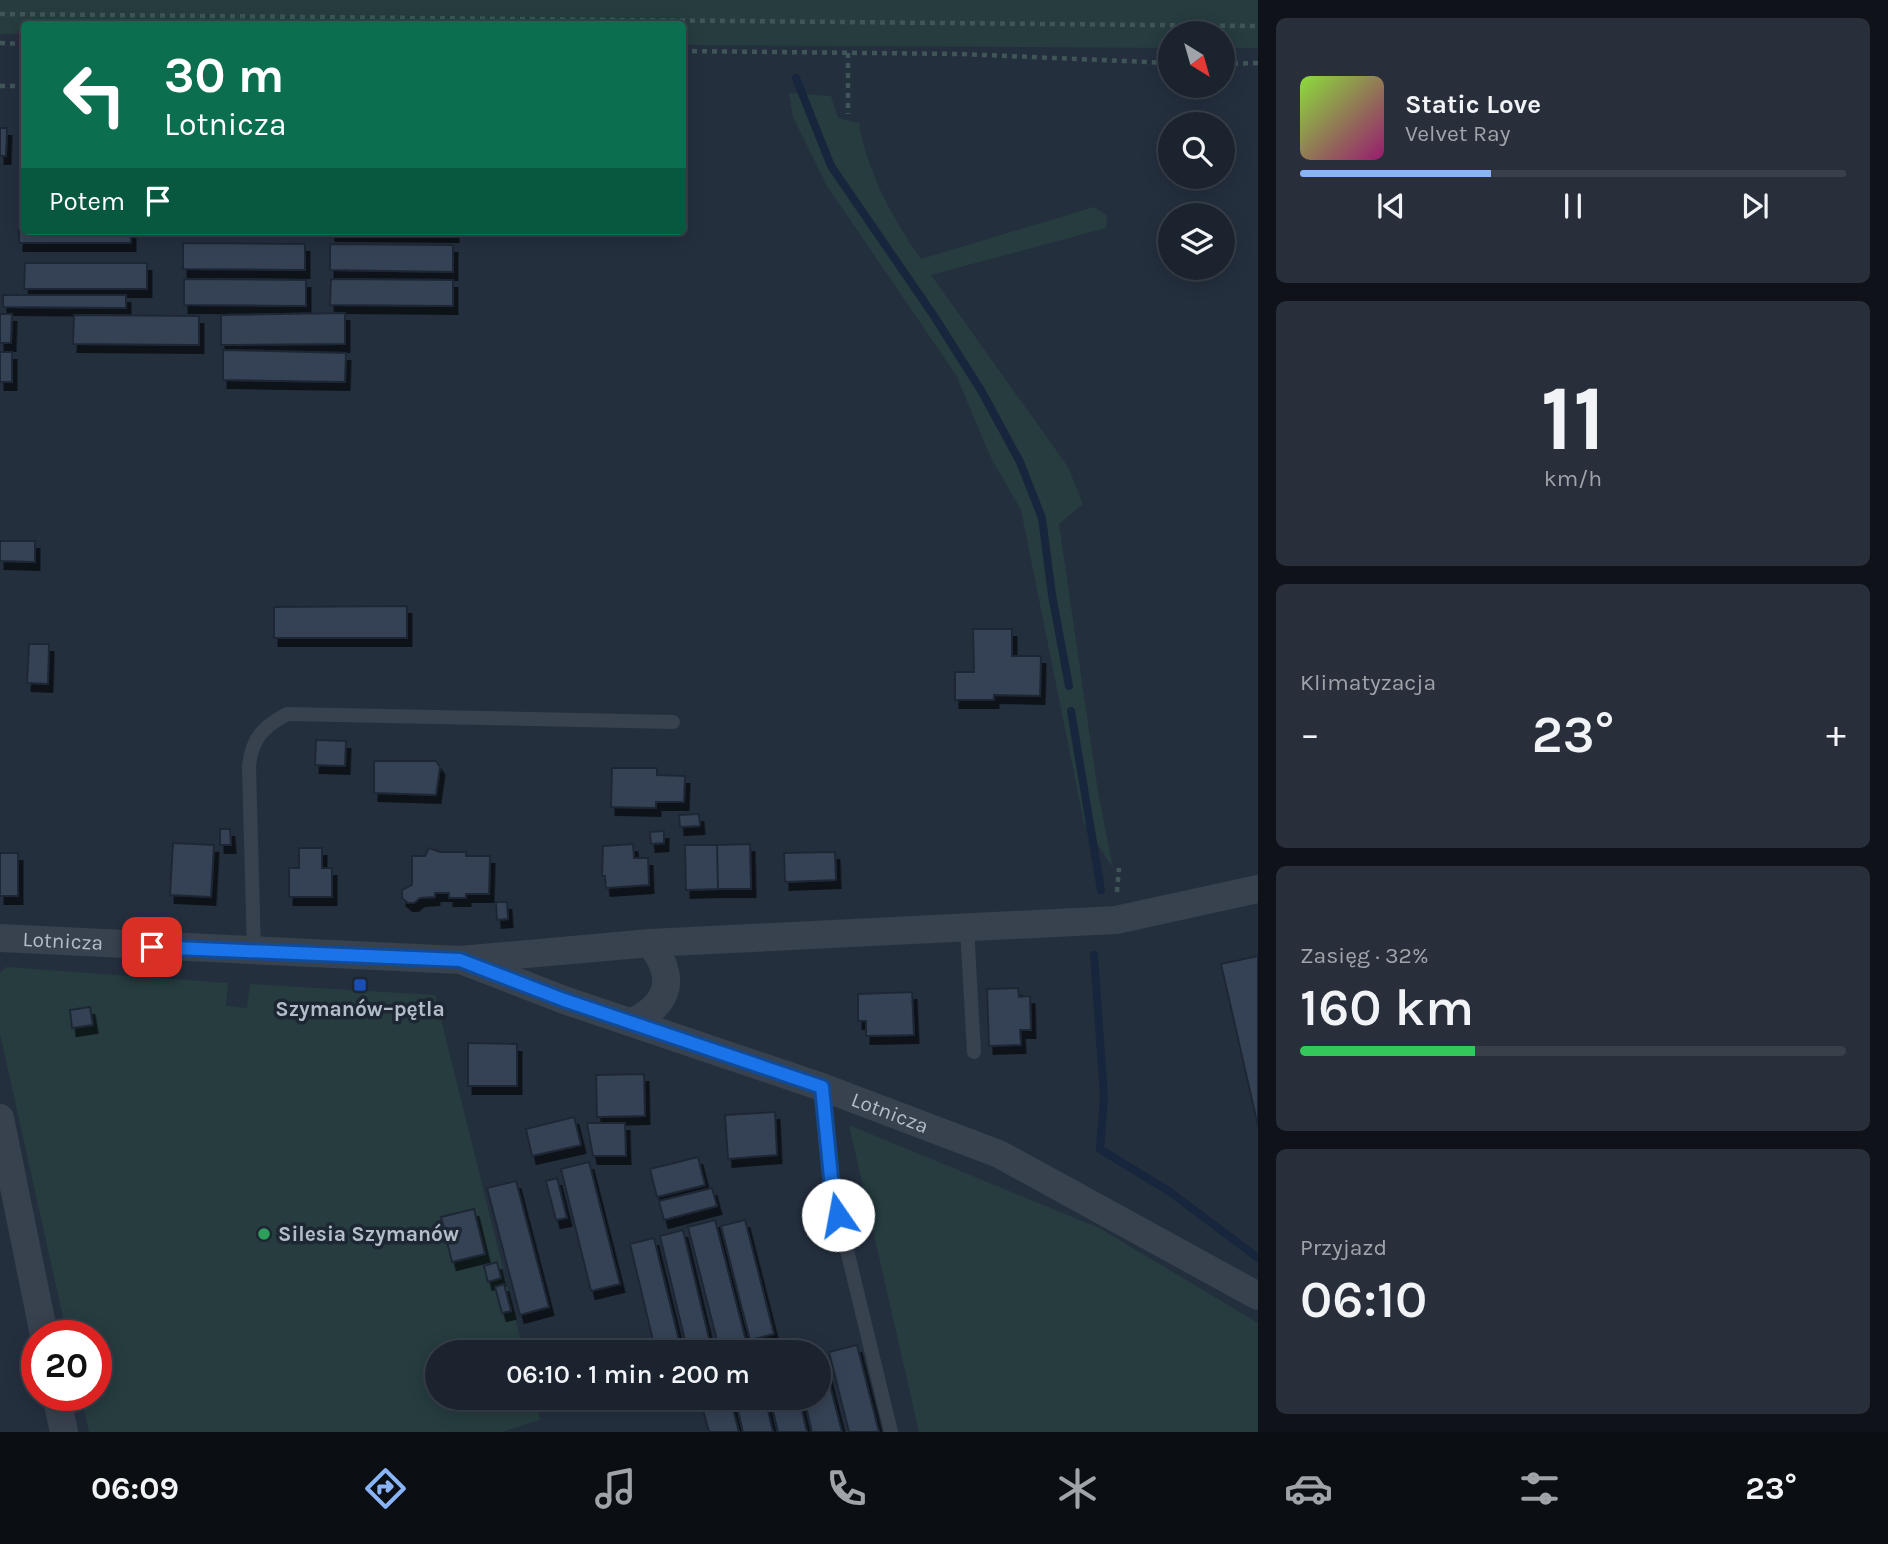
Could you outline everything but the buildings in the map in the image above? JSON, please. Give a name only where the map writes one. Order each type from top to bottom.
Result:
[{"type":"street","name":"Lotnicza","points":[[0,938],[460,960],[650,943],[1116,920],[1258,888]]},
{"type":"street","points":[[632,1022],[651,1013],[667,986],[667,970],[650,943]]},
{"type":"street","name":"Lotnicza","points":[[460,960],[822,1087],[999,1154],[1258,1296]]},
{"type":"street","points":[[0,1118],[41,1320]]},
{"type":"street","points":[[60,1411],[64,1432]]},
{"type":"lane","points":[[254,952],[249,766],[251,747],[268,724],[287,715],[449,715],[673,722]]},
{"type":"lane","points":[[967,928],[974,1052]]},
{"type":"lane","points":[[822,1087],[832,1188],[891,1432]]},
{"type":"path","points":[[0,14],[1258,26]]},
{"type":"path","points":[[0,43],[21,44]]},
{"type":"path","points":[[686,51],[961,54],[1158,62]]},
{"type":"path","points":[[848,53],[848,114]]},
{"type":"path","points":[[1236,64],[1258,63]]},
{"type":"path","points":[[0,86],[21,86]]},
{"type":"green space","points":[[0,0],[1258,0],[1258,48],[1236,48],[1236,21],[1158,21],[1158,48],[686,45],[686,21],[21,21],[21,34],[0,34]]},
{"type":"green space","points":[[789,93],[831,96],[838,118],[859,123],[868,159],[882,194],[921,259],[1094,207],[1107,216],[1106,228],[931,275],[1068,467],[1083,504],[1059,524],[1098,792],[1113,868],[1084,823],[1021,510],[991,458],[956,375],[827,186],[793,117]]},
{"type":"green space","points":[[6,967],[228,983],[226,1006],[247,1008],[250,984],[435,995],[521,1340],[425,1340],[425,1410],[538,1410],[540,1420],[502,1432],[89,1432],[84,1411],[112,1411],[112,1320],[64,1320],[0,1034],[0,973]]},
{"type":"green space","points":[[849,1125],[1099,1228],[1258,1323],[1258,1432],[919,1432]]},
{"type":"waterway","points":[[796,78],[831,166],[934,316],[982,392],[1020,462],[1042,518],[1052,595],[1069,686]]},
{"type":"waterway","points":[[1071,711],[1101,890]]},
{"type":"waterway","points":[[1094,955],[1104,1097],[1100,1149],[1170,1192],[1258,1258]]},
{"type":"place","name":"Szymanów–pętla","points":[[360,985]]},
{"type":"place","name":"Silesia Szymanów","points":[[264,1234]]},
{"type":"route","points":[[152,947],[460,960],[564,1000],[822,1087],[832,1188],[838,1215]]}]
